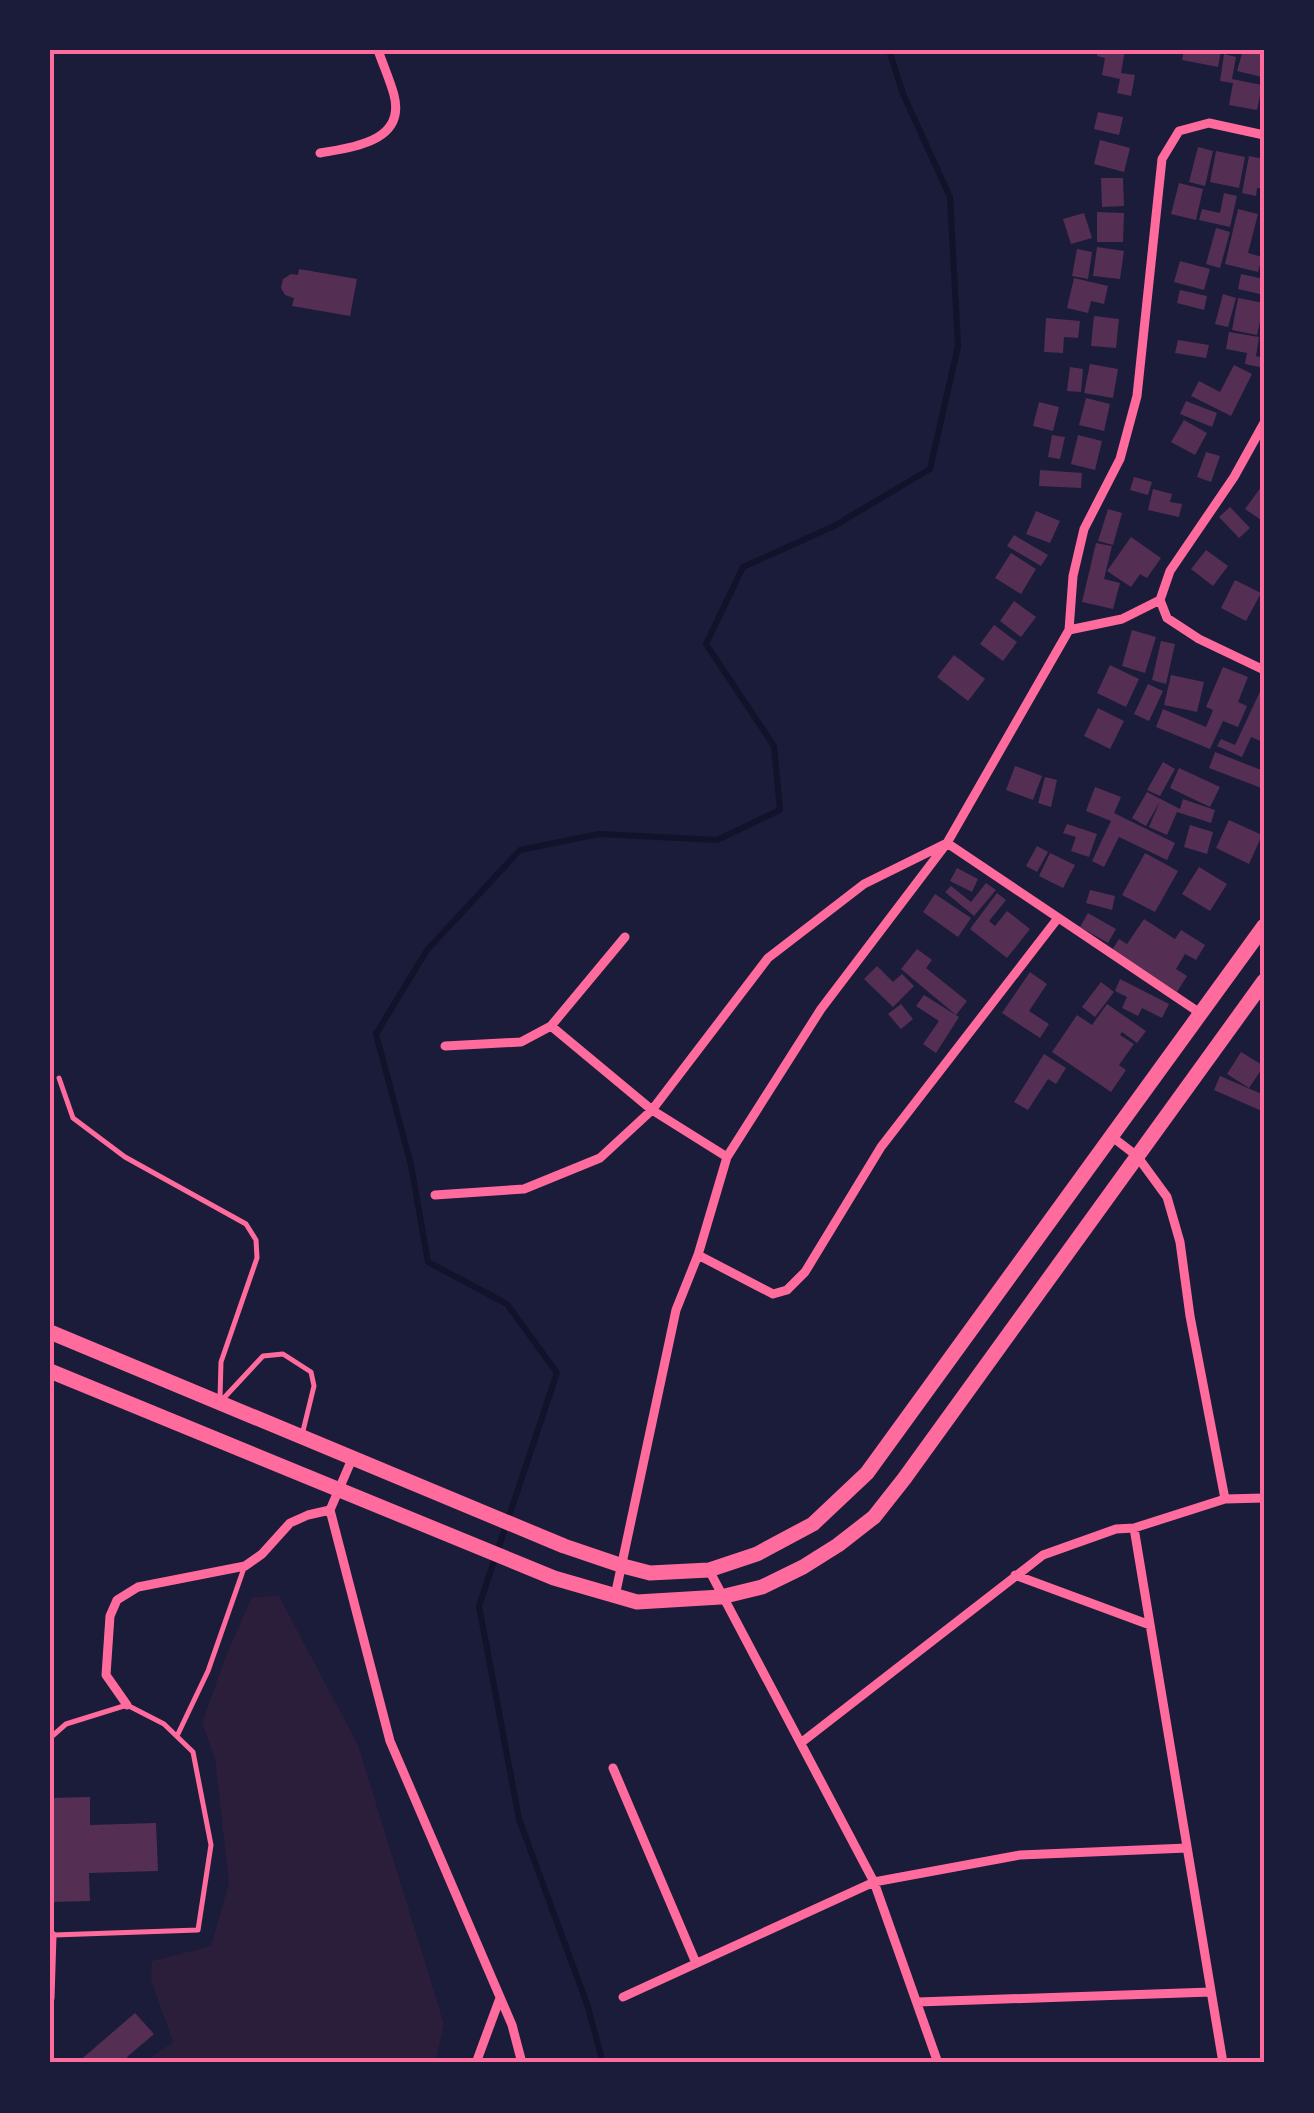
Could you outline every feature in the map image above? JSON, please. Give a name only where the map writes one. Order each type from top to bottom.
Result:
[{"type":"highway","points":[[50,1332],[445,1498],[623,1566],[650,1572],[708,1570],[757,1554],[812,1524],[868,1474],[1264,926]]},
{"type":"highway","points":[[50,1371],[554,1578],[638,1602],[721,1597],[762,1587],[802,1568],[874,1517],[1264,980]]},
{"type":"street","points":[[320,152],[348,148],[384,135],[395,119],[395,99],[378,50]]},
{"type":"street","points":[[615,1596],[676,1310],[698,1254],[727,1157],[821,1010],[947,843],[1069,630],[1073,576],[1084,529],[1120,459],[1137,396],[1162,159],[1179,131],[1209,123],[1264,134]]},
{"type":"street","points":[[1264,424],[1234,477],[1170,571],[1160,600],[1167,618],[1199,639],[1264,670]]},
{"type":"street","points":[[1069,630],[1122,618],[1160,600]]},
{"type":"street","points":[[947,843],[1200,1013]]},
{"type":"street","points":[[435,1195],[524,1189],[600,1158],[652,1110],[768,958],[864,884],[947,843]]},
{"type":"street","points":[[698,1254],[774,1294],[787,1290],[805,1272],[881,1146],[1058,918]]},
{"type":"street","points":[[445,1046],[521,1042],[551,1026],[625,938]]},
{"type":"street","points":[[551,1026],[652,1110],[727,1157]]},
{"type":"street","points":[[1112,1136],[1137,1156],[1167,1198],[1180,1242],[1225,1500]]},
{"type":"street","points":[[352,1459],[330,1510],[390,1741],[512,2025],[522,2063]]},
{"type":"street","points":[[802,1742],[1043,1554],[1116,1529],[1134,1528],[1225,1500],[1264,1498]]},
{"type":"street","points":[[127,1705],[106,1675],[110,1616],[116,1600],[138,1587],[245,1566],[262,1554],[290,1523],[330,1510]]},
{"type":"street","points":[[1134,1528],[1223,2063]]},
{"type":"street","points":[[708,1570],[874,1882],[938,2063]]},
{"type":"street","points":[[1015,1574],[1150,1625]]},
{"type":"street","points":[[614,1768],[696,1963]]},
{"type":"street","points":[[623,1997],[874,1882],[1020,1855],[1187,1848]]},
{"type":"street","points":[[50,1998],[51,1935]]},
{"type":"street","points":[[918,2002],[1211,1992]]},
{"type":"street","points":[[476,2063],[500,1998]]},
{"type":"lane","points":[[59,1078],[73,1118],[125,1158],[246,1224],[256,1240],[257,1258],[220,1362],[220,1402]]},
{"type":"lane","points":[[220,1402],[263,1356],[283,1354],[312,1372],[314,1386],[301,1438]]},
{"type":"lane","points":[[177,1736],[208,1671],[245,1566]]},
{"type":"lane","points":[[50,1738],[66,1724],[127,1705],[164,1724],[193,1752],[211,1845],[198,1930],[51,1935]]},
{"type":"shaded area","points":[[279,1596],[358,1745],[444,2024],[435,2063],[152,2063],[149,2059],[173,2042],[151,1980],[152,1961],[211,1946],[229,1883],[215,1759],[202,1723],[252,1597]]},
{"type":"building","points":[[1098,50],[1125,50],[1121,73],[1135,75],[1131,96],[1117,93],[1120,79],[1102,75],[1105,58],[1097,56]]},
{"type":"building","points":[[1184,50],[1221,51],[1218,67],[1182,60]]},
{"type":"building","points":[[1243,50],[1264,51],[1262,77],[1237,71]]},
{"type":"building","points":[[1224,54],[1236,57],[1232,79],[1262,85],[1257,110],[1229,105],[1233,83],[1220,81]]},
{"type":"building","points":[[1098,112],[1123,117],[1119,135],[1094,129]]},
{"type":"building","points":[[1100,140],[1130,148],[1124,172],[1094,164]]},
{"type":"building","points":[[1198,147],[1213,151],[1205,186],[1189,182]]},
{"type":"building","points":[[1216,151],[1245,157],[1239,188],[1210,182]]},
{"type":"building","points":[[1249,156],[1264,159],[1264,189],[1257,188],[1256,196],[1242,193]]},
{"type":"building","points":[[1101,178],[1123,178],[1124,206],[1102,207]]},
{"type":"building","points":[[1179,183],[1203,189],[1196,220],[1171,214]]},
{"type":"building","points":[[1224,193],[1237,196],[1230,227],[1199,220],[1202,209],[1220,213]]},
{"type":"building","points":[[1238,209],[1258,214],[1248,253],[1262,257],[1258,272],[1225,264]]},
{"type":"building","points":[[1097,212],[1124,213],[1123,242],[1097,242]]},
{"type":"building","points":[[1084,213],[1092,238],[1071,244],[1063,219]]},
{"type":"building","points":[[1216,228],[1230,232],[1220,268],[1206,264]]},
{"type":"building","points":[[1097,247],[1124,251],[1120,279],[1093,276]]},
{"type":"building","points":[[1077,249],[1092,252],[1088,279],[1072,276]]},
{"type":"building","points":[[1180,261],[1210,269],[1204,290],[1174,282]]},
{"type":"building","points":[[299,269],[357,279],[350,316],[292,306],[294,298],[285,295],[281,288],[283,279],[298,275]]},
{"type":"building","points":[[1241,274],[1264,279],[1264,295],[1238,289]]},
{"type":"building","points":[[1074,278],[1108,286],[1104,304],[1091,301],[1088,313],[1067,308]]},
{"type":"building","points":[[1180,290],[1207,296],[1204,310],[1177,303]]},
{"type":"building","points":[[1223,294],[1236,298],[1228,327],[1215,324]]},
{"type":"building","points":[[1238,298],[1264,303],[1257,335],[1232,330]]},
{"type":"building","points":[[1094,316],[1119,319],[1116,348],[1091,346]]},
{"type":"building","points":[[1046,318],[1080,321],[1078,338],[1064,337],[1063,353],[1044,352]]},
{"type":"building","points":[[1229,332],[1259,337],[1256,356],[1264,358],[1264,368],[1245,364],[1247,353],[1226,349]]},
{"type":"building","points":[[1178,340],[1209,345],[1206,358],[1175,353]]},
{"type":"building","points":[[1090,364],[1118,369],[1113,398],[1084,393]]},
{"type":"building","points":[[1234,365],[1252,374],[1231,416],[1191,396],[1199,381],[1220,392]]},
{"type":"building","points":[[1070,367],[1083,369],[1081,392],[1067,391]]},
{"type":"building","points":[[1086,398],[1110,404],[1104,431],[1079,425]]},
{"type":"building","points":[[1186,401],[1217,413],[1212,427],[1180,414]]},
{"type":"building","points":[[1039,402],[1059,407],[1053,431],[1033,426]]},
{"type":"building","points":[[1184,420],[1207,433],[1195,455],[1171,442]]},
{"type":"building","points":[[1052,435],[1065,437],[1060,459],[1048,457]]},
{"type":"building","points":[[1078,435],[1102,441],[1095,470],[1071,464]]},
{"type":"building","points":[[1206,452],[1220,456],[1211,482],[1197,477]]},
{"type":"building","points":[[1040,470],[1082,473],[1081,488],[1039,486]]},
{"type":"building","points":[[1134,477],[1152,482],[1148,495],[1130,490]]},
{"type":"building","points":[[1264,483],[1264,516],[1261,520],[1245,509]]},
{"type":"building","points":[[1153,489],[1172,494],[1170,502],[1182,504],[1179,517],[1148,510]]},
{"type":"building","points":[[1230,507],[1250,528],[1239,538],[1219,517]]},
{"type":"building","points":[[1108,509],[1122,513],[1113,545],[1098,541]]},
{"type":"building","points":[[1036,511],[1060,521],[1050,543],[1026,534]]},
{"type":"building","points":[[1014,535],[1048,555],[1041,566],[1007,546]]},
{"type":"building","points":[[1131,537],[1161,558],[1147,578],[1140,574],[1131,587],[1107,571]]},
{"type":"building","points":[[1096,543],[1112,546],[1104,579],[1120,583],[1113,609],[1082,602]]},
{"type":"building","points":[[1206,550],[1228,566],[1213,586],[1191,569]]},
{"type":"building","points":[[1011,553],[1036,569],[1021,594],[995,578]]},
{"type":"building","points":[[1235,580],[1261,593],[1246,621],[1221,608]]},
{"type":"building","points":[[1014,601],[1036,617],[1021,637],[1000,621]]},
{"type":"building","points":[[994,625],[1017,642],[1003,661],[980,644]]},
{"type":"building","points":[[1132,630],[1156,637],[1145,673],[1122,666]]},
{"type":"building","points":[[1161,641],[1175,644],[1166,684],[1152,680]]},
{"type":"building","points":[[954,655],[985,679],[968,701],[937,677]]},
{"type":"building","points":[[1110,665],[1139,679],[1126,707],[1097,693]]},
{"type":"building","points":[[1223,667],[1248,677],[1238,702],[1247,706],[1238,727],[1223,721],[1210,749],[1156,727],[1163,709],[1206,727],[1213,710],[1206,707]]},
{"type":"building","points":[[1171,675],[1204,682],[1197,712],[1164,705]]},
{"type":"building","points":[[1264,683],[1263,742],[1251,737],[1242,757],[1217,746],[1221,739],[1235,745]]},
{"type":"building","points":[[1148,684],[1163,691],[1149,721],[1134,714]]},
{"type":"building","points":[[1098,708],[1124,721],[1110,749],[1084,736]]},
{"type":"building","points":[[1215,752],[1264,771],[1264,789],[1209,768]]},
{"type":"building","points":[[1163,762],[1175,769],[1160,796],[1147,790]]},
{"type":"building","points":[[1015,766],[1042,776],[1033,800],[1006,790]]},
{"type":"building","points":[[1179,768],[1220,787],[1210,807],[1170,788]]},
{"type":"building","points":[[1045,777],[1057,780],[1051,807],[1038,803]]},
{"type":"building","points":[[1095,787],[1121,797],[1114,813],[1175,843],[1167,860],[1119,837],[1104,867],[1092,861],[1111,821],[1086,811]]},
{"type":"building","points":[[1147,792],[1180,809],[1183,799],[1215,810],[1211,823],[1177,812],[1167,835],[1149,827],[1160,801],[1146,826],[1132,818]]},
{"type":"building","points":[[1229,820],[1262,835],[1249,864],[1216,848]]},
{"type":"building","points":[[1067,824],[1097,834],[1089,857],[1071,851],[1076,837],[1063,833]]},
{"type":"building","points":[[1190,825],[1213,832],[1207,854],[1184,847]]},
{"type":"building","points":[[1037,846],[1048,852],[1037,872],[1026,866]]},
{"type":"building","points":[[1050,853],[1075,865],[1063,888],[1039,876]]},
{"type":"building","points":[[1145,853],[1178,871],[1155,912],[1122,895]]},
{"type":"building","points":[[1199,867],[1227,884],[1210,911],[1182,894]]},
{"type":"building","points":[[957,868],[978,879],[972,892],[950,881]]},
{"type":"building","points":[[986,883],[996,890],[974,916],[945,892],[951,886],[971,902]]},
{"type":"building","points":[[1090,890],[1115,896],[1112,910],[1086,903]]},
{"type":"building","points":[[997,893],[1006,900],[989,921],[995,926],[1007,911],[1030,929],[1007,958],[970,929]]},
{"type":"building","points":[[935,894],[971,918],[958,937],[923,912]]},
{"type":"building","points":[[1088,913],[1116,929],[1108,943],[1080,927]]},
{"type":"building","points":[[1144,919],[1175,939],[1181,930],[1205,945],[1196,960],[1185,954],[1176,969],[1187,976],[1177,992],[1112,950],[1119,939],[1127,944]]},
{"type":"building","points":[[917,949],[932,960],[926,968],[967,1001],[956,1015],[901,969]]},
{"type":"building","points":[[877,966],[893,982],[902,974],[914,986],[893,1007],[864,979]]},
{"type":"building","points":[[1030,972],[1047,984],[1029,1011],[1049,1024],[1040,1038],[1002,1013]]},
{"type":"building","points":[[1120,979],[1169,1004],[1162,1018],[1142,1008],[1138,1016],[1122,1008],[1127,997],[1115,991]]},
{"type":"building","points":[[1101,982],[1114,992],[1095,1017],[1082,1007]]},
{"type":"building","points":[[924,995],[959,1017],[936,1053],[923,1044],[939,1021],[916,1006]]},
{"type":"building","points":[[901,1004],[913,1019],[901,1029],[888,1014]]},
{"type":"building","points":[[1107,1004],[1146,1031],[1137,1043],[1122,1032],[1120,1035],[1134,1044],[1119,1065],[1126,1070],[1111,1092],[1052,1052],[1077,1015],[1092,1025]]},
{"type":"building","points":[[1241,1052],[1264,1066],[1249,1088],[1227,1074]]},
{"type":"building","points":[[1044,1054],[1066,1068],[1056,1084],[1048,1079],[1028,1110],[1014,1102]]},
{"type":"building","points":[[1220,1076],[1264,1095],[1264,1112],[1214,1090]]},
{"type":"building","points":[[90,1797],[90,1825],[156,1823],[158,1871],[89,1873],[90,1901],[50,1902],[50,1798]]},
{"type":"building","points":[[135,2013],[154,2034],[127,2057],[132,2063],[77,2063]]},
{"type":"waterway","points":[[603,2063],[587,2004],[519,1819],[479,1606],[557,1373],[507,1304],[428,1262],[411,1165],[376,1034],[427,950],[520,850],[599,834],[717,840],[780,810],[774,746],[706,644],[743,567],[834,526],[930,469],[958,346],[950,197],[903,94],[889,50]]}]
